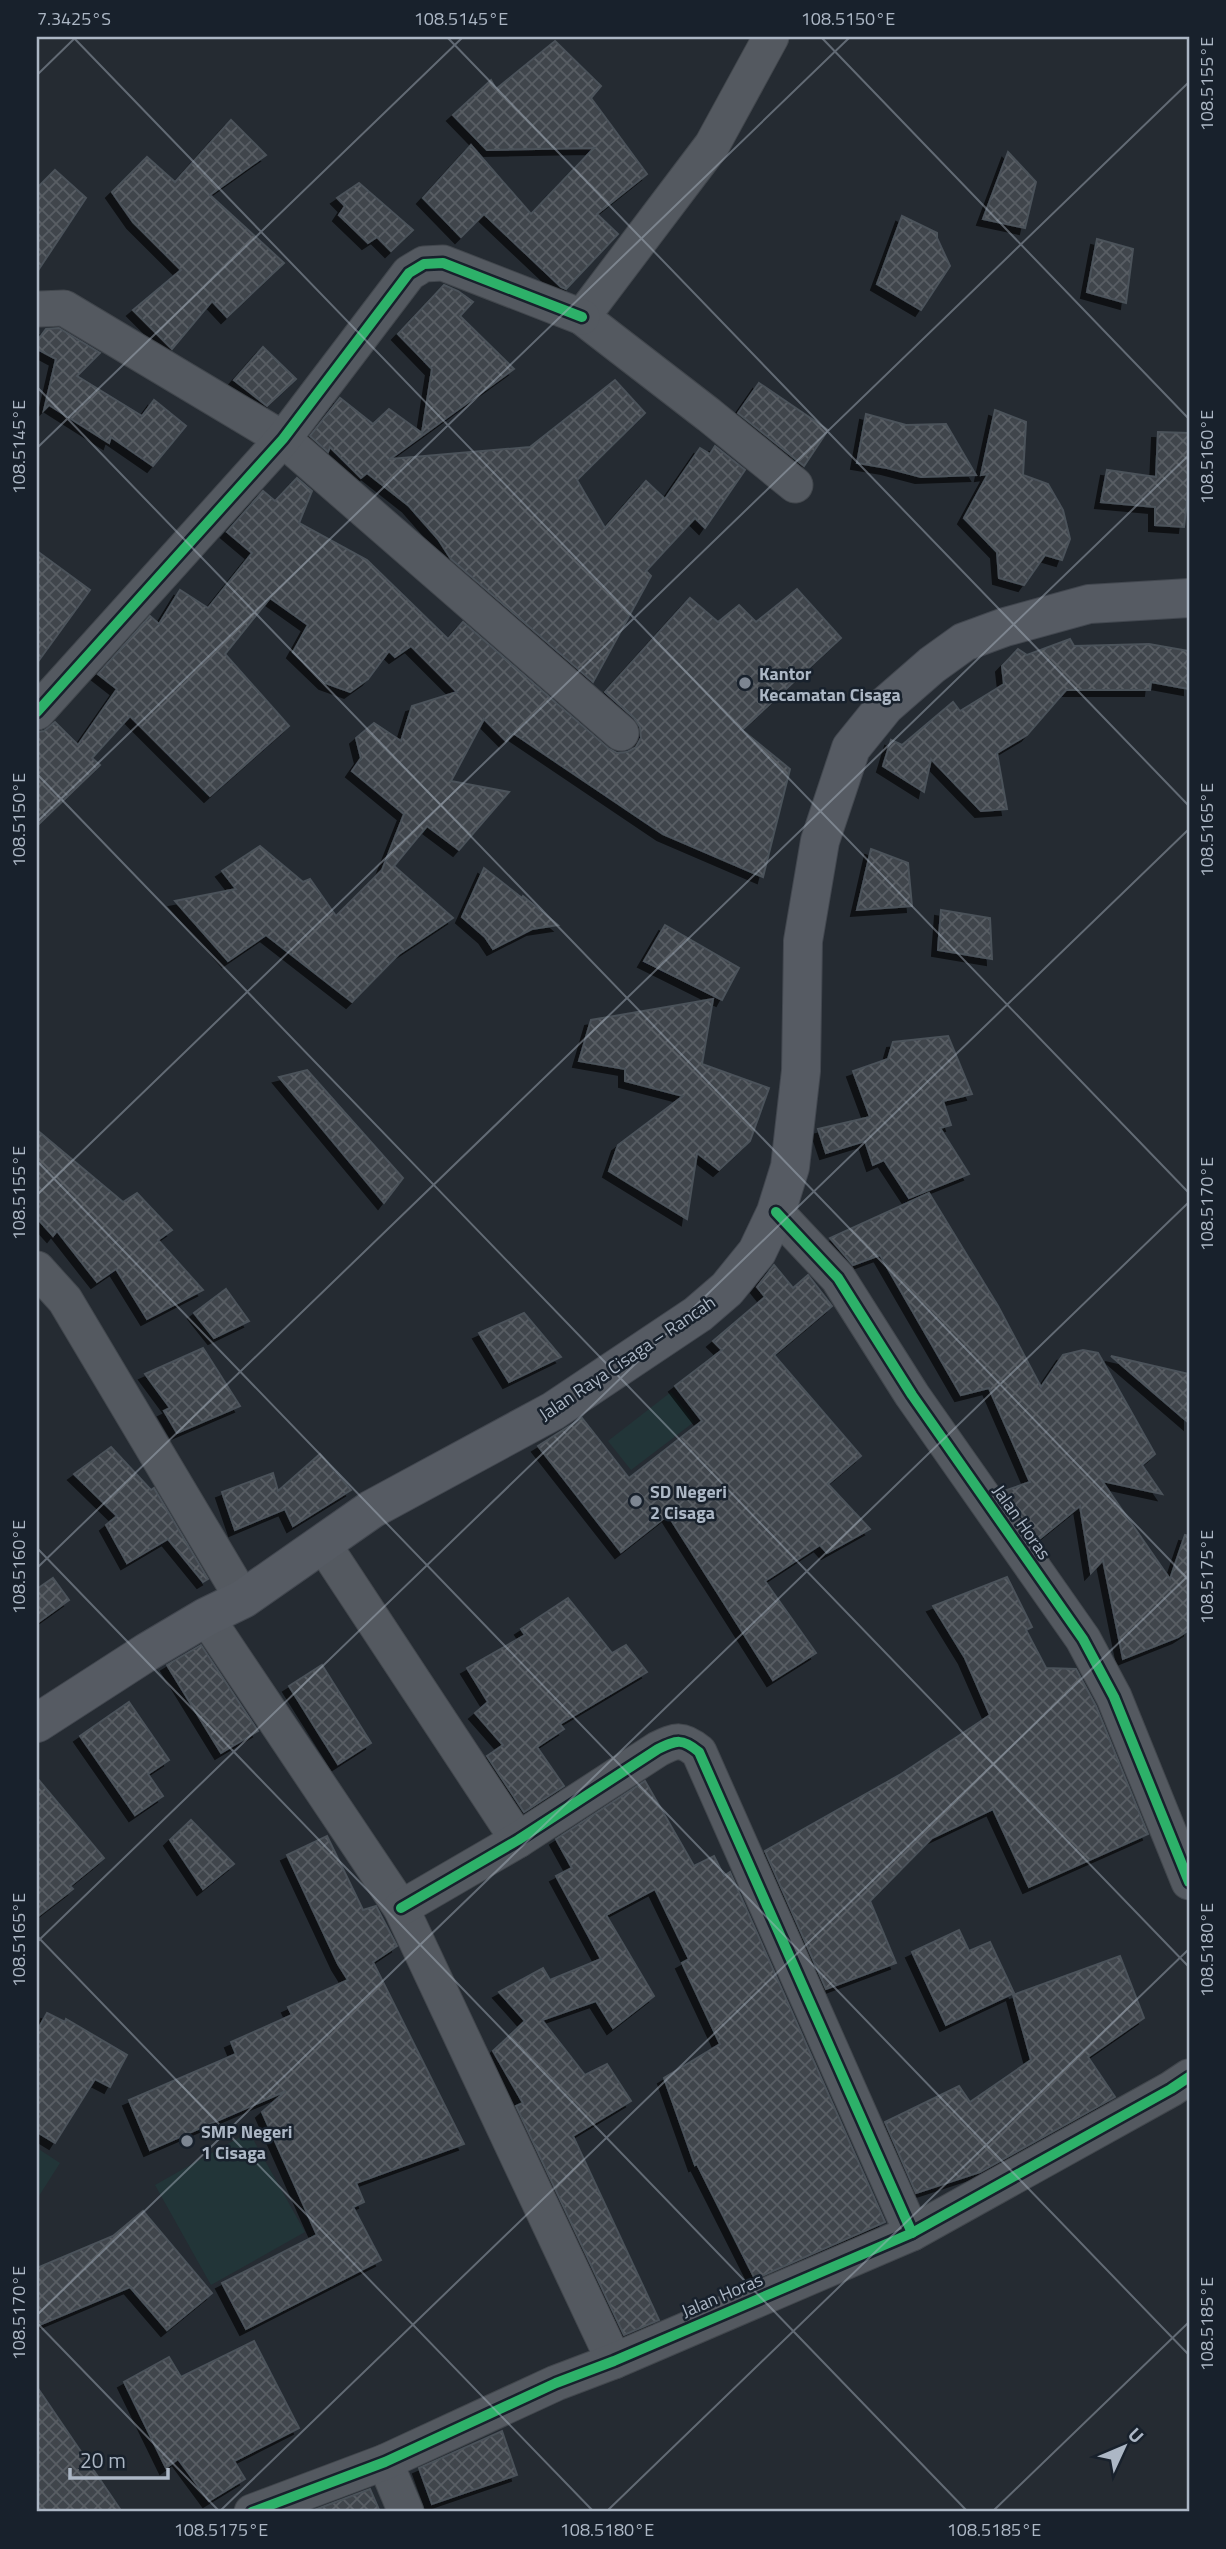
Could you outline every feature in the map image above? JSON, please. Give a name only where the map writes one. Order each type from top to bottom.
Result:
[{"type":"main road","name":"Jalan Raya Cisaga – Rancah","points":[[37,1723],[146,1652],[243,1599],[372,1509],[553,1411],[698,1314],[727,1289],[757,1252],[776,1212],[790,1167],[802,1071],[803,941],[821,841],[851,748],[885,706],[932,665],[964,642],[1005,627],[1089,604],[1189,598]]},
{"type":"street","points":[[582,317],[712,145],[771,37]]},
{"type":"street","points":[[37,712],[283,439],[409,273],[424,264],[443,263],[582,317],[795,485]]},
{"type":"street","points":[[40,309],[64,308],[283,439],[621,733]]},
{"type":"street","name":"Jalan Horas","points":[[776,1212],[838,1278],[928,1418],[1083,1639],[1114,1697],[1189,1882]]},
{"type":"street","points":[[37,1269],[65,1300],[243,1599]]},
{"type":"street","points":[[323,1544],[518,1840]]},
{"type":"street","points":[[206,1617],[401,1908],[614,2361]]},
{"type":"street","points":[[401,1908],[518,1840],[658,1749],[674,1741],[688,1742],[699,1752],[912,2233]]},
{"type":"street","name":"Jalan Horas","points":[[252,2512],[385,2462],[556,2383],[614,2361],[912,2233],[1189,2077]]},
{"type":"street","points":[[385,2462],[406,2512]]},
{"type":"green space","points":[[671,1392],[694,1422],[631,1470],[608,1441]]},
{"type":"green space","points":[[249,2132],[305,2232],[211,2285],[155,2185]]},
{"type":"green space","points":[[37,2148],[60,2163],[37,2199]]},
{"type":"building","points":[[555,41],[601,86],[591,98],[647,174],[597,214],[618,234],[566,289],[484,214],[461,237],[423,198],[471,145],[531,214],[594,148],[487,150],[453,115],[491,80],[496,89]]},
{"type":"building","points":[[231,120],[266,155],[210,195],[284,263],[227,317],[212,301],[172,349],[133,310],[181,270],[133,222],[112,192],[147,157],[175,182]]},
{"type":"building","points":[[1008,152],[1036,182],[1025,228],[983,219]]},
{"type":"building","points":[[55,170],[86,198],[37,272],[37,188]]},
{"type":"building","points":[[359,183],[413,230],[391,251],[377,237],[368,243],[339,215],[345,206],[337,198]]},
{"type":"building","points":[[902,216],[937,233],[950,266],[921,310],[877,284]]},
{"type":"building","points":[[1097,239],[1133,249],[1126,303],[1087,292]]},
{"type":"building","points":[[444,285],[473,302],[460,316],[514,369],[390,459],[530,447],[615,380],[645,413],[577,480],[605,528],[646,481],[665,499],[700,448],[710,454],[715,446],[745,470],[705,528],[695,518],[646,571],[651,576],[593,682],[451,559],[438,539],[409,506],[367,473],[361,478],[330,447],[328,452],[310,436],[340,398],[373,424],[389,409],[422,433],[432,369],[398,334]]},
{"type":"building","points":[[59,328],[100,353],[77,376],[142,416],[154,400],[186,426],[153,466],[111,437],[109,443],[49,405],[44,410],[56,359],[37,349],[37,341],[46,329]]},
{"type":"building","points":[[263,347],[296,379],[267,406],[234,380]]},
{"type":"building","points":[[759,383],[828,430],[804,466],[738,413]]},
{"type":"building","points":[[995,410],[1026,422],[1023,475],[1048,484],[1063,510],[1070,539],[1062,560],[1045,555],[1024,585],[999,578],[997,552],[964,518],[988,474],[981,475]]},
{"type":"building","points":[[866,414],[906,425],[946,424],[976,475],[921,477],[857,463]]},
{"type":"building","points":[[1158,432],[1189,433],[1189,484],[1184,527],[1155,525],[1155,507],[1101,502],[1107,470],[1156,477]]},
{"type":"building","points":[[297,478],[312,491],[299,523],[367,560],[448,639],[463,622],[617,753],[636,747],[641,738],[640,727],[634,718],[605,692],[690,598],[718,622],[739,605],[756,622],[797,589],[841,638],[742,730],[790,769],[763,877],[663,834],[513,733],[506,741],[484,719],[451,781],[509,792],[459,850],[427,826],[394,866],[453,918],[399,954],[352,1002],[266,935],[228,961],[175,901],[236,889],[222,871],[260,846],[303,882],[310,879],[336,916],[382,870],[404,814],[352,771],[361,758],[356,738],[374,723],[401,741],[412,706],[457,692],[411,646],[395,657],[389,651],[368,679],[350,692],[325,683],[293,652],[308,625],[270,598],[225,654],[289,726],[210,796],[130,716],[92,758],[100,765],[37,826],[37,732],[44,731],[55,722],[78,745],[117,689],[98,674],[150,616],[159,624],[180,590],[208,608],[252,553],[227,532],[263,491],[275,501]]},
{"type":"building","points":[[37,551],[90,590],[37,663]]},
{"type":"building","points":[[1070,639],[1074,646],[1149,644],[1189,651],[1189,689],[1151,682],[1150,690],[1066,690],[1027,735],[997,753],[1007,809],[981,811],[931,759],[924,792],[883,766],[891,740],[902,745],[953,702],[960,711],[1004,684],[1002,666],[1018,649],[1027,655]]},
{"type":"building","points":[[871,849],[908,863],[912,906],[857,910]]},
{"type":"building","points":[[484,868],[558,925],[532,929],[493,949],[485,937],[462,917]]},
{"type":"building","points":[[941,910],[990,918],[992,959],[938,950]]},
{"type":"building","points":[[665,925],[739,968],[722,1000],[644,961]]},
{"type":"building","points":[[713,999],[702,1064],[769,1088],[750,1141],[719,1170],[697,1153],[687,1219],[609,1171],[618,1145],[683,1096],[625,1081],[625,1069],[579,1061],[591,1020]]},
{"type":"building","points":[[948,1036],[972,1094],[943,1101],[951,1125],[940,1128],[969,1174],[909,1198],[884,1160],[873,1165],[865,1141],[826,1153],[818,1129],[870,1117],[853,1071],[888,1059],[893,1042]]},
{"type":"building","points":[[307,1070],[403,1178],[384,1203],[279,1077]]},
{"type":"building","points":[[37,1130],[123,1202],[137,1193],[172,1230],[158,1240],[203,1290],[147,1319],[116,1269],[97,1282],[57,1231],[53,1236],[37,1218]]},
{"type":"building","points":[[929,1193],[998,1306],[1041,1387],[1063,1355],[1083,1350],[1098,1353],[1155,1454],[1142,1465],[1162,1494],[1102,1481],[1170,1579],[1185,1535],[1189,1536],[1189,1630],[1178,1637],[1123,1659],[1103,1560],[1091,1573],[1080,1506],[1038,1540],[1004,1491],[1030,1482],[989,1388],[961,1395],[880,1255],[853,1265],[830,1238]]},
{"type":"building","points":[[774,1265],[793,1288],[808,1275],[832,1306],[774,1355],[861,1456],[828,1484],[870,1529],[827,1553],[820,1545],[765,1581],[816,1653],[773,1680],[668,1515],[621,1552],[538,1446],[582,1418],[629,1478],[702,1421],[675,1386],[722,1350],[713,1341],[765,1297],[757,1287]]},
{"type":"building","points":[[226,1289],[249,1321],[214,1338],[194,1313]]},
{"type":"building","points":[[524,1313],[561,1357],[509,1382],[479,1333]]},
{"type":"building","points":[[203,1348],[240,1406],[177,1433],[164,1411],[170,1408],[145,1374]]},
{"type":"building","points":[[1111,1356],[1189,1374],[1189,1423]]},
{"type":"building","points":[[111,1447],[151,1490],[154,1488],[208,1579],[203,1582],[168,1539],[127,1563],[106,1525],[117,1516],[74,1474]]},
{"type":"building","points":[[320,1454],[351,1490],[293,1526],[285,1509],[235,1530],[222,1492],[273,1473],[278,1491]]},
{"type":"building","points":[[1007,1577],[1032,1627],[1026,1630],[1046,1668],[1076,1669],[1096,1706],[1148,1834],[1029,1887],[993,1809],[932,1838],[870,1901],[896,1963],[826,1989],[765,1851],[901,1774],[990,1715],[965,1658],[933,1606]]},
{"type":"building","points":[[53,1578],[69,1600],[37,1623],[37,1589]]},
{"type":"building","points":[[568,1598],[612,1653],[626,1645],[647,1672],[560,1724],[564,1729],[537,1747],[564,1786],[524,1812],[487,1756],[503,1745],[475,1713],[488,1702],[467,1668],[525,1635],[521,1629]]},
{"type":"building","points":[[201,1645],[258,1731],[221,1753],[167,1665]]},
{"type":"building","points":[[322,1665],[371,1743],[338,1764],[289,1686]]},
{"type":"building","points":[[129,1702],[169,1760],[148,1774],[163,1796],[135,1815],[80,1736]]},
{"type":"building","points":[[37,1778],[104,1858],[70,1886],[73,1889],[37,1917]]},
{"type":"building","points":[[645,1781],[694,1866],[714,1856],[724,1876],[730,1872],[885,2222],[755,2279],[697,2164],[695,2165],[664,2078],[720,2044],[682,1963],[689,1959],[655,1889],[606,1915],[654,1996],[613,2028],[596,2001],[542,2020],[585,2075],[607,2064],[631,2101],[573,2136],[659,2320],[624,2335],[516,2106],[523,2103],[493,2051],[525,2021],[499,1992],[543,1968],[550,1980],[601,1959],[556,1876],[572,1868],[556,1839]]},
{"type":"building","points":[[191,1820],[234,1864],[203,1889],[170,1840]]},
{"type":"building","points":[[327,1836],[363,1910],[376,1906],[397,1946],[373,1962],[464,2144],[356,2183],[364,2202],[353,2207],[381,2260],[246,2329],[222,2283],[317,2235],[262,2112],[286,2091],[150,2150],[129,2100],[236,2054],[231,2042],[292,2015],[288,2007],[348,1980],[287,1855]]},
{"type":"building","points":[[959,1930],[969,1951],[990,1942],[1014,1993],[946,2025],[912,1952]]},
{"type":"building","points":[[1120,1956],[1144,2018],[1088,2057],[1115,2097],[980,2172],[916,2193],[885,2122],[959,2086],[970,2102],[1031,2060],[1013,1995]]},
{"type":"building","points":[[47,2013],[65,2022],[66,2019],[127,2055],[110,2087],[95,2079],[55,2143],[37,2132],[37,2031]]},
{"type":"building","points":[[143,2211],[212,2293],[167,2330],[130,2287],[37,2326],[37,2268],[113,2236]]},
{"type":"building","points":[[254,2341],[299,2428],[234,2461],[245,2479],[209,2501],[178,2459],[166,2468],[124,2382],[169,2357],[181,2377]]},
{"type":"building","points":[[37,2387],[122,2512],[37,2512]]},
{"type":"building","points":[[502,2431],[517,2475],[432,2504],[419,2468]]},
{"type":"building","points":[[370,2489],[380,2512],[309,2512]]},
{"type":"cycle path","points":[[37,712],[283,439],[409,273],[424,264],[443,263],[582,317]]},
{"type":"cycle path","points":[[776,1212],[838,1278],[912,1395],[1083,1639],[1114,1697],[1189,1882]]},
{"type":"cycle path","points":[[401,1908],[518,1840],[658,1749],[679,1742],[693,1747],[699,1752],[912,2233]]},
{"type":"cycle path","points":[[252,2512],[385,2462],[556,2383],[614,2361],[912,2233],[1189,2077]]},
{"type":"place","name":"Kantor Kecamatan Cisaga","points":[[745,683]]},
{"type":"place","name":"SD Negeri 2 Cisaga","points":[[636,1501]]},
{"type":"place","name":"SMP Negeri 1 Cisaga","points":[[187,2141]]}]
